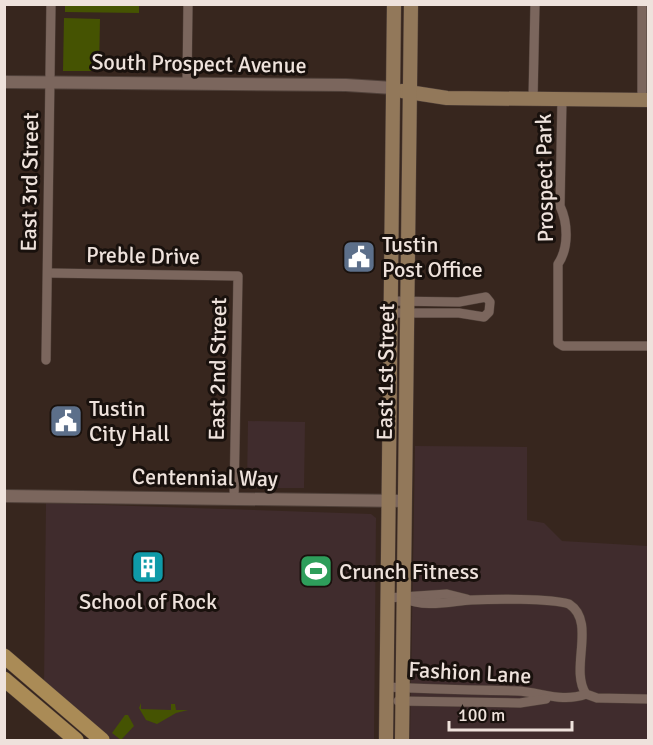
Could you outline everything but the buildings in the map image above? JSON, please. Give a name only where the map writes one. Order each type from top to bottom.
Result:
[{"type":"main road","name":"East 1st Street","points":[[386,741],[394,4]]},
{"type":"main road","name":"East 1st Street","points":[[402,741],[411,4]]},
{"type":"main road","points":[[393,88],[447,98],[645,100]]},
{"type":"main road","points":[[4,656],[102,741]]},
{"type":"main road","points":[[4,679],[76,741]]},
{"type":"street","name":"East 3rd Street","points":[[46,360],[51,4]]},
{"type":"street","points":[[187,83],[188,4]]},
{"type":"street","points":[[533,99],[535,4]]},
{"type":"street","points":[[642,4],[645,100]]},
{"type":"street","name":"South Prospect Avenue","points":[[4,82],[346,85],[393,88]]},
{"type":"street","name":"Prospect Park","points":[[562,99],[560,206],[565,217],[565,254],[558,264],[558,343],[563,346],[648,346]]},
{"type":"street","name":"Preble Drive","points":[[48,273],[238,276]]},
{"type":"street","name":"East 2nd Street","points":[[234,498],[238,276]]},
{"type":"street","points":[[391,307],[459,302],[481,296],[486,297],[490,302],[489,312],[484,317],[407,307]]},
{"type":"street","name":"Centennial Way","points":[[4,496],[405,501]]},
{"type":"street","points":[[387,598],[404,598],[417,604],[446,604],[472,600],[562,602],[573,607],[581,621],[580,679],[586,694]]},
{"type":"street","name":"Fashion Lane","points":[[386,694],[520,703],[552,698],[574,698],[586,694],[597,698],[648,699]]},
{"type":"shaded area","points":[[248,421],[305,422],[304,488],[247,486]]},
{"type":"shaded area","points":[[415,446],[527,447],[527,520],[544,523],[562,541],[648,546],[648,740],[410,740]]},
{"type":"shaded area","points":[[46,503],[371,514],[376,518],[374,740],[108,740],[44,687]]},
{"type":"green space","points":[[65,5],[139,5],[139,13],[65,12]]},
{"type":"green space","points":[[64,18],[100,19],[99,71],[63,71]]},
{"type":"green space","points":[[141,703],[141,709],[171,710],[171,704],[175,704],[176,710],[188,710],[176,713],[157,724],[146,720],[139,708]]},
{"type":"green space","points":[[125,715],[128,715],[134,726],[121,740],[112,733]]},
{"type":"place","name":"Tustin Post Office","points":[[359,257]]},
{"type":"place","name":"Tustin City Hall","points":[[66,421]]},
{"type":"place","name":"School of Rock","points":[[148,567]]},
{"type":"place","name":"Crunch Fitness","points":[[316,571]]}]
